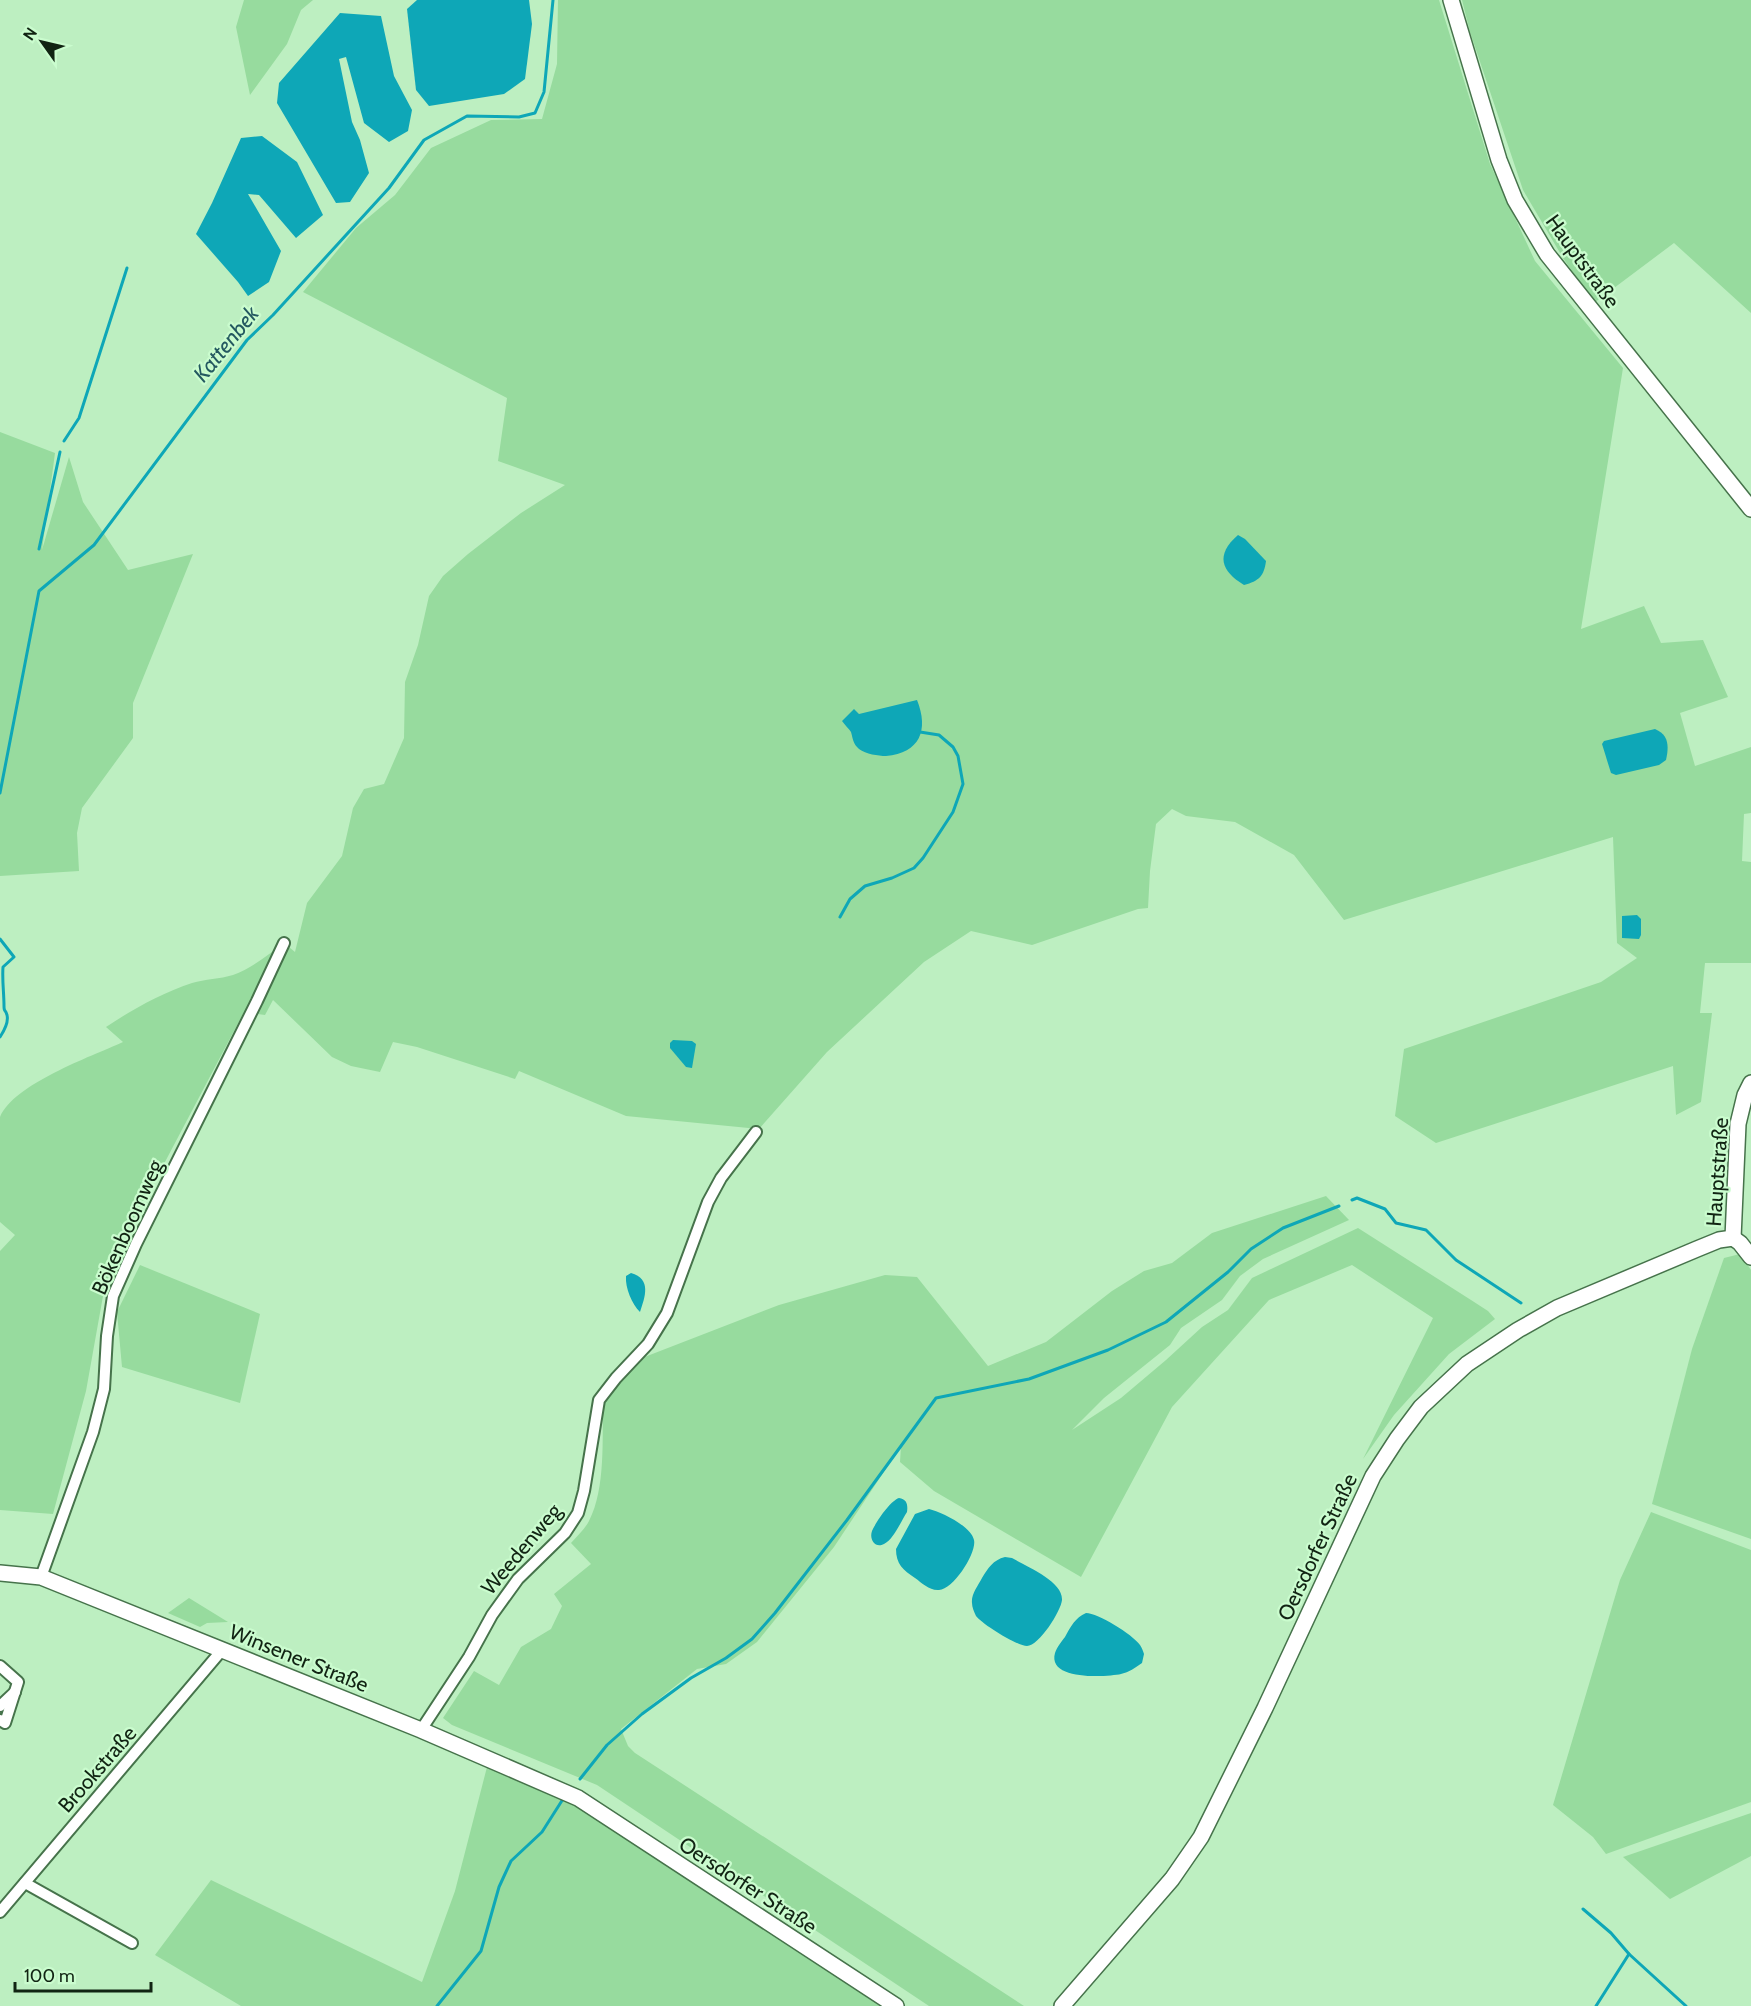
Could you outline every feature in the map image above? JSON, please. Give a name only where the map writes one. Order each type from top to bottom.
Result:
[{"type":"street","name":"Hauptstraße","points":[[1451,0],[1499,160],[1520,209],[1547,254],[1751,509]]},
{"type":"street","name":"Bökenboomweg","points":[[41,1577],[82,1464],[102,1400],[106,1336],[112,1296],[284,943]]},
{"type":"street","name":"Hauptstraße","points":[[1750,1255],[1733,1238],[1738,1124],[1745,1095],[1751,1083]]},
{"type":"street","name":"Weedenweg","points":[[421,1730],[469,1657],[492,1615],[518,1579],[565,1533],[578,1513],[584,1491],[599,1400],[648,1344],[658,1329],[667,1313],[708,1202],[721,1178],[756,1132]]},
{"type":"street","name":"Oersdorfer Straße","points":[[1062,2006],[1172,1879],[1201,1837],[1373,1476],[1397,1438],[1421,1407],[1467,1364],[1518,1329],[1557,1308],[1719,1240],[1733,1238]]},
{"type":"street","name":"Winsener Straße","points":[[0,1573],[41,1577],[421,1730],[578,1798]]},
{"type":"street","name":"Brookstraße","points":[[0,1912],[222,1650]]},
{"type":"street","points":[[0,1666],[18,1682],[5,1723],[0,1720]]},
{"type":"street","points":[[0,1706],[15,1692]]},
{"type":"street","name":"Oersdorfer Straße","points":[[578,1798],[896,2006]]},
{"type":"street","points":[[25,1882],[132,1943]]},
{"type":"green space","points":[[244,0],[313,0],[301,10],[287,44],[250,95],[236,27]]},
{"type":"green space","points":[[558,0],[1439,0],[1490,164],[1535,261],[1623,368],[1581,629],[1644,606],[1661,643],[1703,640],[1728,697],[1680,713],[1695,766],[1751,747],[1751,813],[1744,814],[1742,861],[1751,862],[1751,963],[1705,963],[1700,1013],[1712,1013],[1701,1102],[1676,1115],[1673,1066],[1436,1143],[1395,1116],[1404,1049],[1601,982],[1637,958],[1617,943],[1613,837],[1344,920],[1294,855],[1235,822],[1186,816],[1172,809],[1156,824],[1148,908],[1138,909],[1032,945],[971,931],[924,962],[827,1052],[759,1129],[626,1116],[519,1071],[515,1079],[417,1047],[393,1042],[380,1072],[351,1066],[332,1057],[273,1000],[265,1015],[244,1012],[156,1179],[120,1241],[103,1296],[86,1391],[53,1514],[0,1510],[0,1251],[15,1235],[0,1222],[0,1117],[20,1093],[36,1083],[123,1042],[106,1027],[137,1008],[192,983],[240,972],[260,961],[284,943],[295,952],[307,903],[342,856],[353,808],[364,789],[384,784],[404,738],[405,682],[418,645],[429,596],[443,576],[468,554],[521,513],[565,485],[498,461],[507,398],[303,292],[356,228],[395,195],[431,148],[491,120],[542,119],[557,64]]},
{"type":"green space","points":[[1462,0],[1751,0],[1751,313],[1674,243],[1594,303],[1563,258],[1523,190],[1470,32]]},
{"type":"green space","points":[[0,432],[55,453],[42,550],[69,457],[83,502],[128,570],[193,554],[133,703],[133,738],[82,808],[77,833],[79,871],[0,876]]},
{"type":"green space","points":[[1326,1196],[1349,1220],[1263,1259],[1240,1276],[1222,1300],[1181,1328],[1170,1345],[1104,1398],[1072,1430],[1121,1398],[1202,1327],[1228,1310],[1252,1278],[1358,1228],[1488,1311],[1495,1319],[1449,1354],[1394,1415],[1363,1459],[1433,1318],[1352,1265],[1269,1300],[1172,1407],[1081,1577],[934,1491],[900,1462],[901,1446],[834,1547],[757,1642],[726,1664],[697,1669],[621,1729],[628,1746],[635,1753],[1024,2006],[929,2006],[597,1785],[452,1725],[443,1718],[474,1671],[499,1685],[521,1647],[551,1629],[562,1606],[554,1594],[591,1564],[571,1543],[589,1521],[598,1494],[602,1462],[603,1401],[642,1358],[779,1305],[885,1275],[917,1277],[988,1366],[1046,1342],[1112,1291],[1144,1271],[1172,1263],[1212,1233]]},
{"type":"green space","points":[[1740,1254],[1751,1270],[1751,1539],[1652,1504],[1692,1349],[1724,1258]]},
{"type":"green space","points":[[140,1265],[260,1314],[240,1403],[122,1367],[117,1312]]},
{"type":"green space","points":[[1651,1512],[1751,1550],[1751,1802],[1606,1854],[1593,1837],[1553,1805],[1620,1580]]},
{"type":"green space","points":[[189,1598],[228,1622],[207,1623],[200,1627],[168,1613]]},
{"type":"green space","points":[[487,1767],[576,1804],[886,2006],[241,2006],[155,1955],[211,1880],[422,1982],[455,1891]]},
{"type":"green space","points":[[1751,1813],[1751,1856],[1670,1899],[1623,1857]]},
{"type":"water","points":[[417,0],[529,0],[532,24],[525,79],[504,94],[429,106],[416,90],[407,9]]},
{"type":"water","points":[[340,13],[381,16],[394,76],[412,110],[408,131],[389,142],[364,123],[346,57],[339,59],[352,122],[360,140],[369,173],[350,202],[336,203],[277,103],[279,83]]},
{"type":"water","points":[[262,136],[297,162],[323,215],[296,238],[259,195],[248,194],[281,251],[269,282],[248,296],[196,234],[241,138]]},
{"type":"water","points":[[1238,535],[1245,539],[1266,561],[1260,577],[1244,585],[1230,574],[1224,562],[1226,549]]},
{"type":"water","points":[[917,700],[922,721],[919,738],[914,745],[898,754],[879,756],[862,751],[842,721],[854,709],[859,714]]},
{"type":"water","points":[[1655,729],[1663,734],[1667,742],[1666,760],[1659,765],[1616,775],[1611,773],[1602,744],[1604,741]]},
{"type":"water","points":[[1637,915],[1641,919],[1639,939],[1622,938],[1622,916]]},
{"type":"water","points":[[673,1040],[692,1041],[696,1044],[692,1068],[686,1067],[670,1048]]},
{"type":"water","points":[[631,1273],[638,1276],[644,1284],[645,1295],[640,1312],[628,1291],[626,1276]]},
{"type":"water","points":[[899,1498],[906,1503],[907,1512],[888,1542],[881,1545],[875,1544],[871,1537],[874,1527],[888,1507]]},
{"type":"water","points":[[929,1509],[948,1516],[962,1525],[974,1540],[972,1553],[963,1569],[951,1583],[939,1590],[929,1588],[907,1572],[899,1563],[896,1554],[896,1549],[915,1514]]},
{"type":"water","points":[[1005,1557],[1012,1558],[1043,1575],[1061,1593],[1061,1605],[1054,1619],[1037,1640],[1027,1646],[1008,1639],[985,1624],[976,1616],[973,1608],[973,1596],[984,1574],[994,1562]]},
{"type":"water","points":[[1086,1613],[1106,1620],[1136,1640],[1144,1654],[1142,1663],[1124,1673],[1104,1676],[1080,1675],[1060,1669],[1055,1662],[1055,1653],[1074,1623]]},
{"type":"waterway","name":"Kattenbek","points":[[0,793],[39,591],[94,545],[247,340],[273,315],[389,188],[424,140],[467,116],[519,117],[535,113],[544,92],[553,0]]},
{"type":"waterway","points":[[64,441],[79,418],[127,268]]},
{"type":"waterway","points":[[39,549],[60,452]]},
{"type":"waterway","points":[[840,917],[850,899],[865,886],[892,878],[914,868],[953,812],[963,784],[958,756],[953,747],[939,735],[920,732]]},
{"type":"waterway","name":"Kattenbek","points":[[0,939],[14,957],[3,967],[4,1008],[7,1021],[0,1037]]},
{"type":"waterway","points":[[1352,1200],[1357,1198],[1385,1209],[1396,1223],[1426,1230],[1456,1260],[1521,1303]]},
{"type":"waterway","points":[[580,1779],[607,1745],[642,1714],[691,1678],[726,1658],[752,1639],[847,1520],[936,1398],[1029,1379],[1108,1350],[1166,1322],[1228,1272],[1251,1249],[1283,1228],[1339,1206]]},
{"type":"waterway","points":[[437,2006],[481,1951],[499,1887],[511,1861],[542,1832],[563,1799]]},
{"type":"waterway","points":[[1583,1909],[1686,2006]]},
{"type":"waterway","points":[[1596,2006],[1629,1954]]}]
